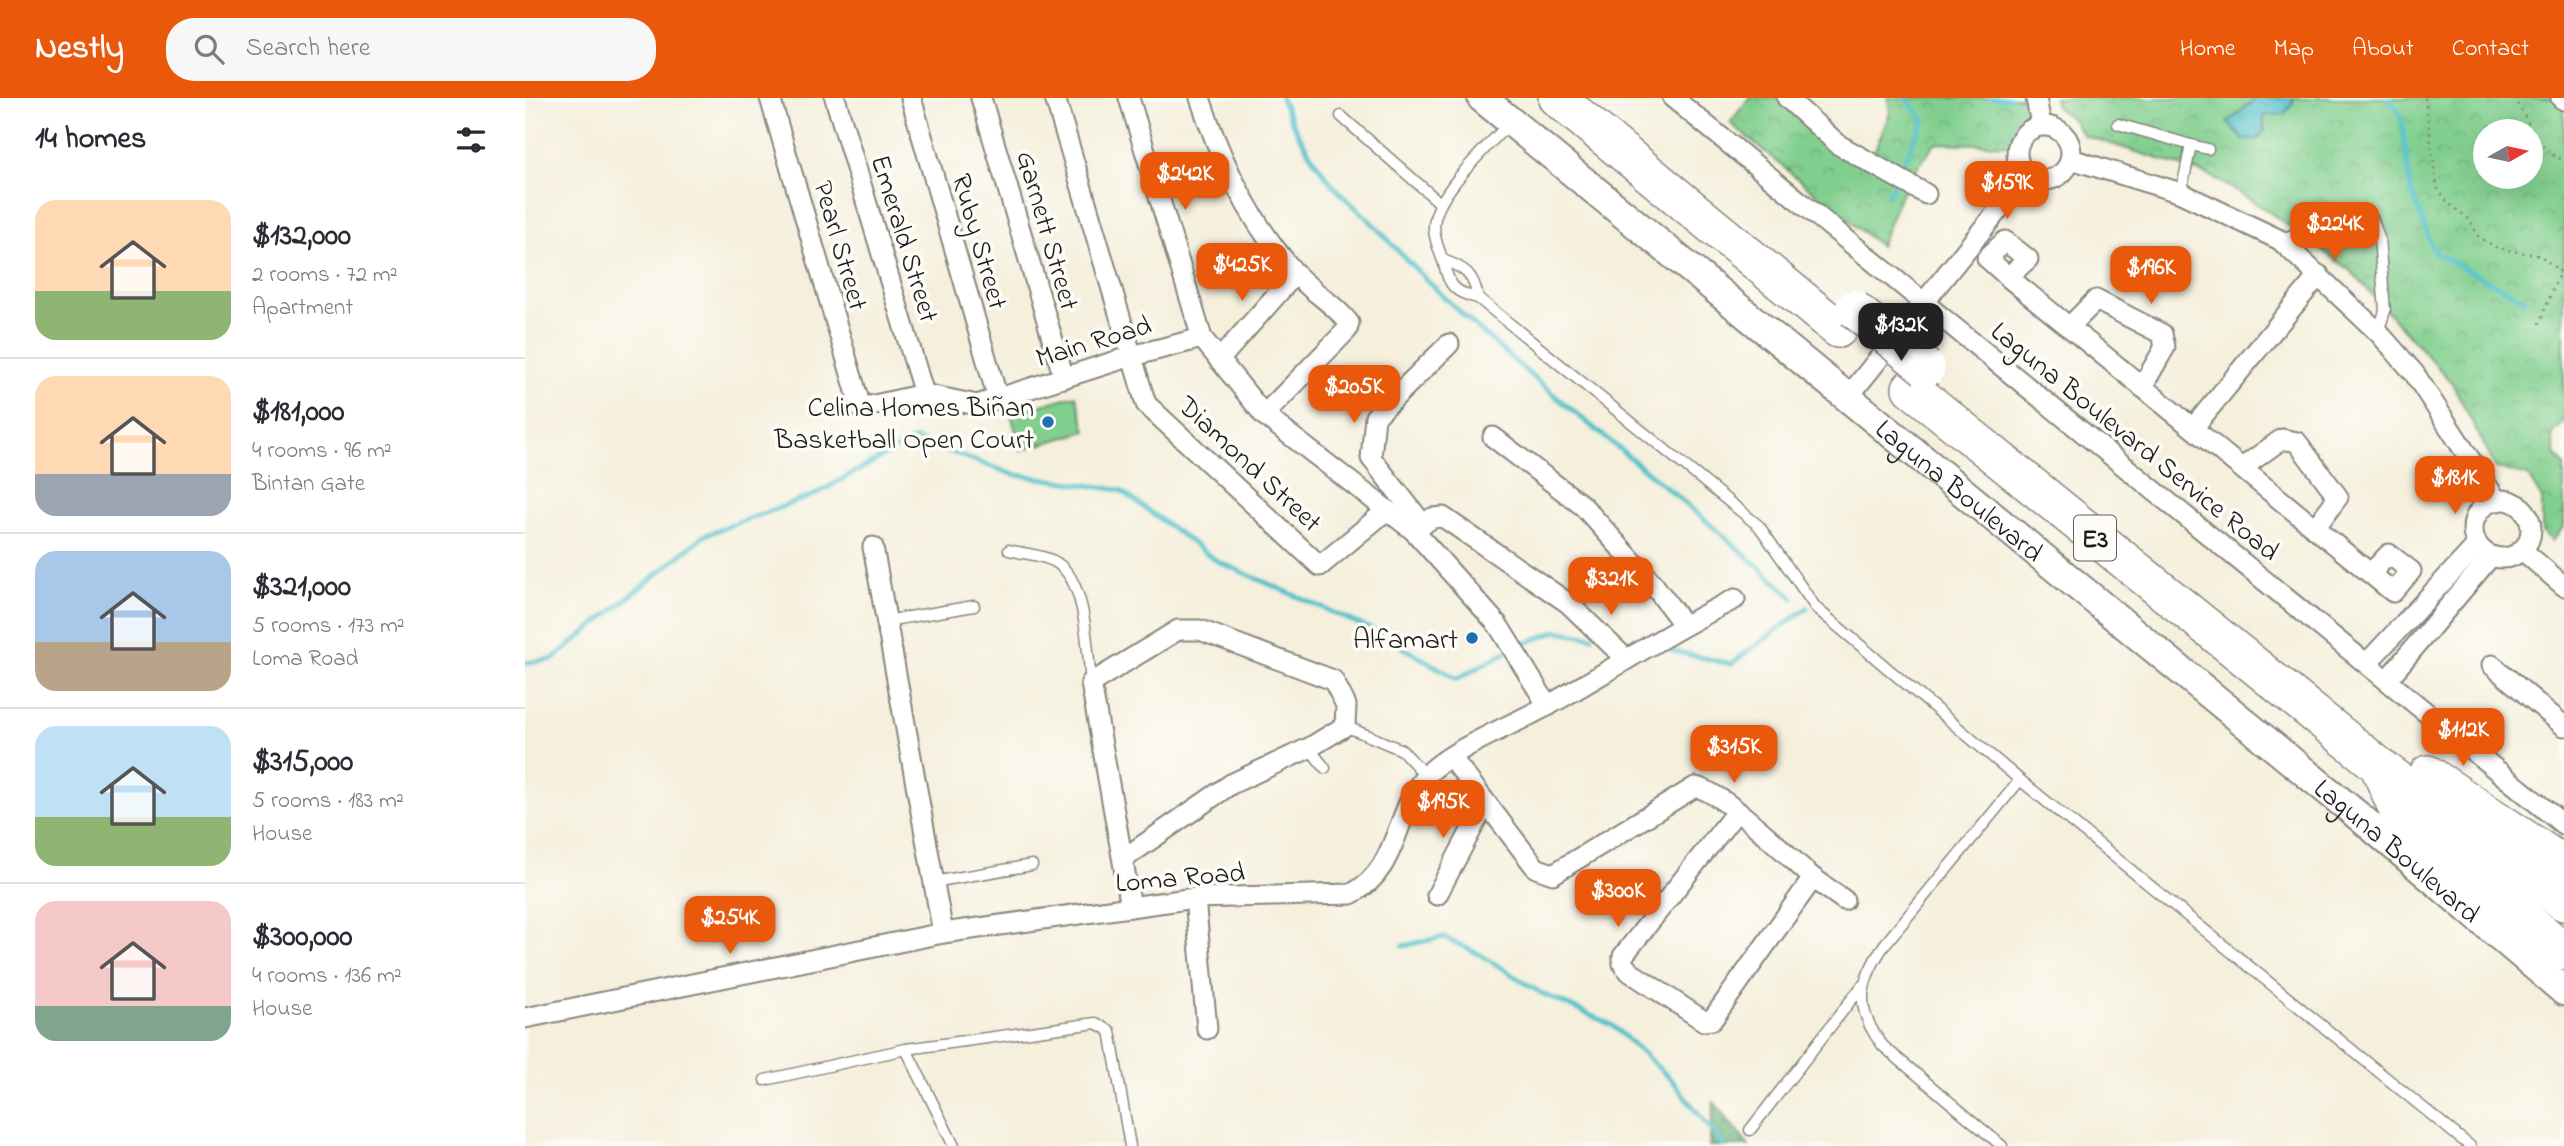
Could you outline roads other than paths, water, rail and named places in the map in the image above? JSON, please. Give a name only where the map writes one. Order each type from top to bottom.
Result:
[{"type":"highway","name":"E3","points":[[1557,98],[1846,319],[2379,766],[2564,902]]},
{"type":"highway","name":"E3","points":[[1597,98],[1846,319]]},
{"type":"highway","name":"E3","points":[[1918,378],[2393,750],[2564,865]]},
{"type":"highway","points":[[2379,766],[2400,815],[2564,951]]},
{"type":"main road","name":"Laguna Boulevard","points":[[1482,98],[2373,828],[2564,991]]},
{"type":"street","name":"Pearl Street","points":[[770,98],[861,408]]},
{"type":"street","name":"Emerald Street","points":[[835,98],[924,394]]},
{"type":"street","name":"Ruby Street","points":[[911,98],[998,399]]},
{"type":"street","name":"Garnett Street","points":[[981,98],[1064,378]]},
{"type":"street","points":[[1055,98],[1132,356]]},
{"type":"street","points":[[1129,98],[1202,338],[1264,415],[1405,521],[1498,625],[1548,706]]},
{"type":"street","points":[[1200,98],[1215,145],[1268,238],[1295,274],[1349,323],[1347,330],[1264,415]]},
{"type":"street","name":"Laguna Boulevard Service Road","points":[[1673,98],[2564,825]]},
{"type":"street","points":[[2036,98],[2041,125]]},
{"type":"street","points":[[1795,100],[1839,145],[1926,194]]},
{"type":"street","points":[[2041,125],[2058,129],[2069,142],[2071,159],[2067,168],[2053,179],[2035,179],[2027,174],[2018,161],[2017,145],[2026,132],[2041,125]]},
{"type":"street","points":[[2071,159],[2181,193],[2280,240],[2378,332],[2414,373],[2497,500]]},
{"type":"street","points":[[1847,397],[2027,174]]},
{"type":"street","points":[[1219,360],[1295,274]]},
{"type":"street","points":[[2193,428],[2319,275]]},
{"type":"street","points":[[2008,277],[2371,573]]},
{"type":"street","points":[[2069,327],[2096,300],[2162,334],[2165,347],[2142,387]]},
{"type":"street","name":"Main Road","points":[[861,408],[924,394],[978,405],[1132,356],[1202,338]]},
{"type":"street","points":[[1405,521],[1371,458],[1375,416],[1449,344]]},
{"type":"street","name":"Diamond Street","points":[[1132,356],[1146,404],[1320,566],[1405,521]]},
{"type":"street","points":[[1493,437],[1583,506],[1653,584],[1683,624]]},
{"type":"street","points":[[2242,468],[2283,439],[2297,442],[2338,497],[2315,528]]},
{"type":"street","points":[[2497,500],[2518,505],[2528,516],[2530,538],[2522,550],[2507,558],[2484,551],[2473,527],[2475,518],[2488,504],[2497,500]]},
{"type":"street","points":[[1405,521],[1443,517],[1568,603],[1626,659]]},
{"type":"street","points":[[873,547],[943,933]]},
{"type":"street","points":[[2522,550],[2564,586]]},
{"type":"street","points":[[2367,663],[2484,551]]},
{"type":"street","points":[[2387,680],[2484,551]]},
{"type":"street","name":"Loma Road","points":[[525,1018],[943,933],[1195,898],[1352,894],[1367,886],[1388,857],[1408,806],[1426,776],[1451,757],[1548,706],[1683,624],[1735,599]]},
{"type":"street","points":[[1123,859],[1231,784],[1309,748],[1345,726],[1346,705],[1333,680],[1200,630],[1178,630],[1091,683],[1131,907]]},
{"type":"street","points":[[2492,665],[2564,726]]},
{"type":"street","points":[[1451,757],[1536,868],[1553,874],[1695,787],[1706,789],[1813,878],[1844,900]]},
{"type":"street","points":[[1437,895],[1485,804]]},
{"type":"street","points":[[1736,812],[1623,956],[1623,964],[1630,972],[1696,1018],[1712,1020],[1813,878]]},
{"type":"street","points":[[1195,898],[1207,1029]]},
{"type":"lane","points":[[1341,116],[1440,203]]},
{"type":"lane","points":[[1510,121],[1440,203],[1434,226],[1438,250],[1447,281],[1459,294],[1478,298],[1759,526],[1816,608],[2020,780],[2470,1146]]},
{"type":"lane","points":[[2117,124],[2208,149]]},
{"type":"lane","points":[[2181,193],[2191,145]]},
{"type":"lane","points":[[2363,211],[2372,218],[2379,238],[2385,311],[2378,332]]},
{"type":"lane","points":[[2280,240],[2344,213]]},
{"type":"lane","points":[[1443,260],[1463,267],[1475,279],[1478,298]]},
{"type":"lane","points":[[1009,550],[1056,562],[1070,576],[1079,596],[1091,683]]},
{"type":"lane","points":[[886,621],[974,606]]},
{"type":"lane","points":[[1345,726],[1402,750],[1426,776]]},
{"type":"lane","points":[[1309,748],[1325,768]]},
{"type":"lane","points":[[1750,1130],[1863,985],[1871,965],[1885,944],[2020,780]]},
{"type":"lane","points":[[933,882],[1032,865]]},
{"type":"lane","points":[[1863,985],[1862,1006],[1870,1030],[1883,1046],[2002,1146]]},
{"type":"lane","points":[[765,1080],[906,1049],[1096,1023],[1104,1025],[1110,1031],[1130,1146]]},
{"type":"lane","points":[[906,1049],[954,1146]]},
{"type":"water","points":[[2257,98],[2292,98],[2293,103],[2284,114],[2263,116],[2265,131],[2257,140],[2243,140],[2228,122]]},
{"type":"waterway","points":[[1281,98],[1303,142],[1332,184],[1426,280],[1529,374],[1689,506],[1793,598]]},
{"type":"waterway","points":[[1904,161],[1924,120],[1905,98]]},
{"type":"waterway","points":[[1991,98],[2010,98]]},
{"type":"waterway","points":[[2389,98],[2401,116],[2411,190],[2434,252],[2525,300]]},
{"type":"waterway","points":[[1888,196],[1893,186]]},
{"type":"waterway","points":[[525,663],[553,659],[705,535],[814,495],[914,439],[1012,474],[1120,490],[1217,561],[1377,632],[1457,679],[1506,652]]},
{"type":"waterway","points":[[1673,651],[1731,664],[1807,608]]},
{"type":"waterway","points":[[1523,644],[1557,631],[1592,637]]},
{"type":"waterway","points":[[1616,641],[1641,644]]},
{"type":"waterway","points":[[1403,946],[1443,937],[1481,955],[1541,993],[1612,1025],[1672,1080],[1724,1146]]},
{"type":"place","name":"Celina Homes Biñan Basketball Open Court","points":[[1048,422]]},
{"type":"place","name":"Alfamart","points":[[1472,638]]}]
